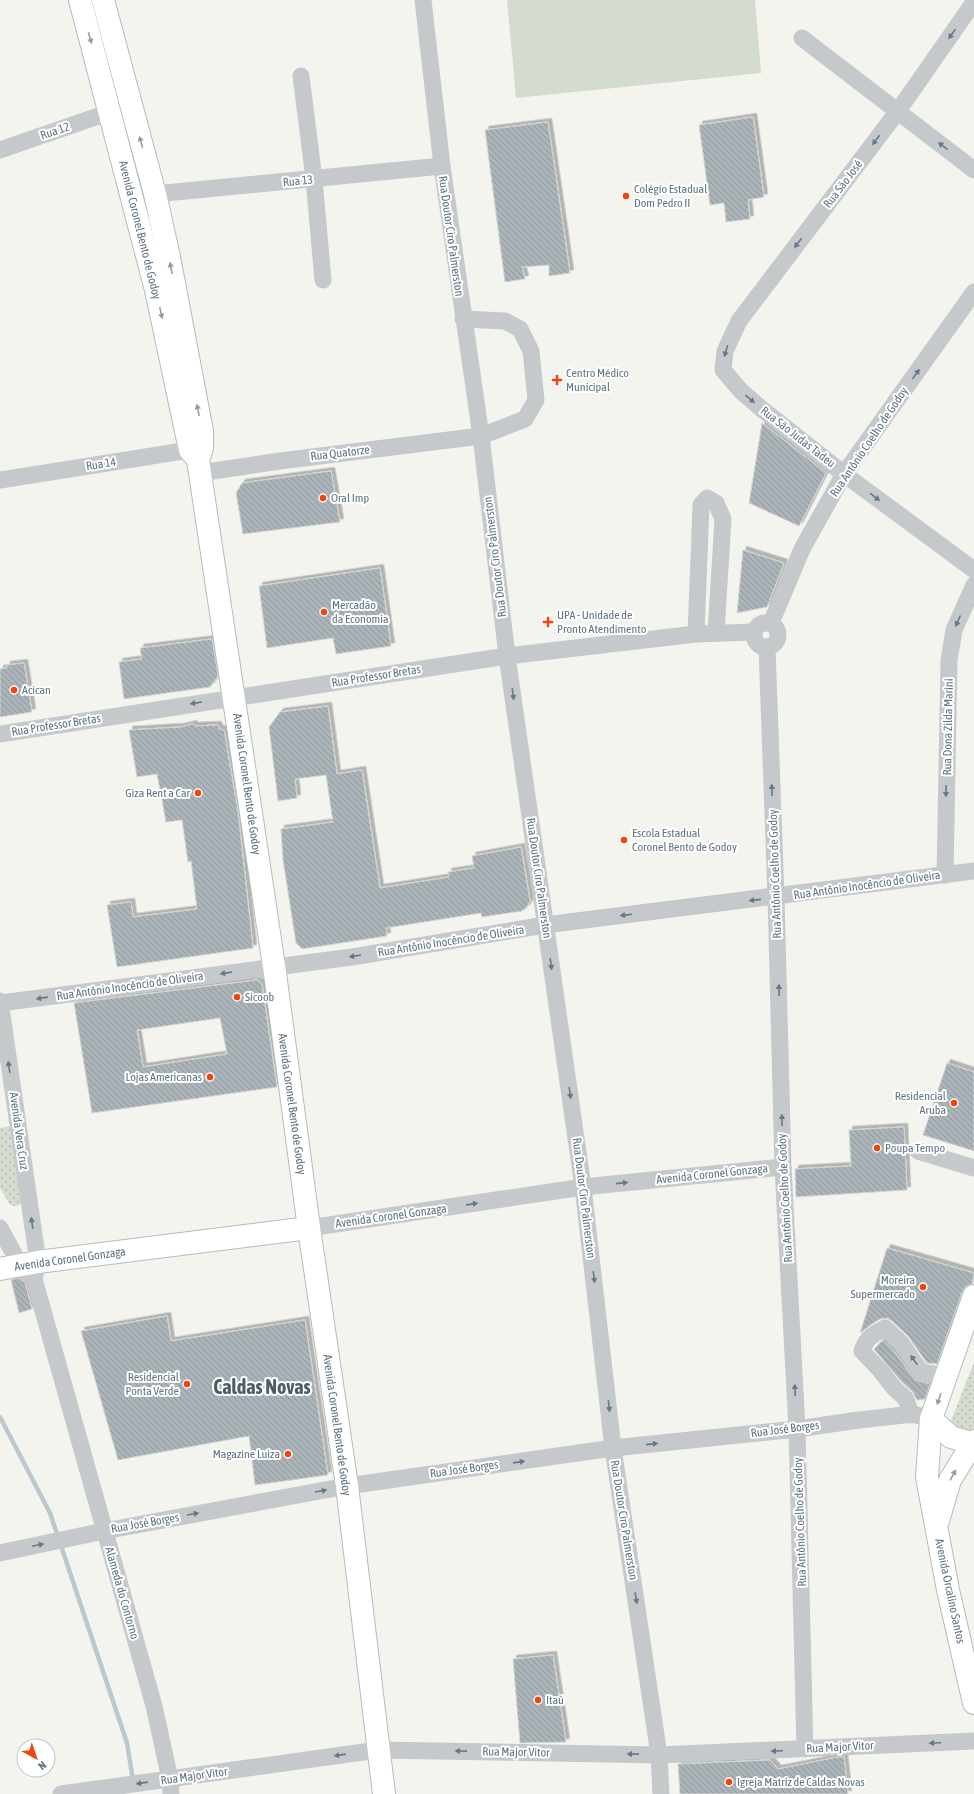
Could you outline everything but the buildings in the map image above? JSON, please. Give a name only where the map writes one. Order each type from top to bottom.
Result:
[{"type":"main road","name":"Avenida Coronel Bento de Godoy","points":[[80,0],[156,290],[198,458],[274,966],[308,1228],[347,1486],[384,1794]]},
{"type":"main road","name":"Avenida Coronel Bento de Godoy","points":[[102,0],[155,194],[169,257],[200,424],[198,458]]},
{"type":"main road","name":"Avenida Coronel Gonzaga","points":[[23,1269],[308,1228]]},
{"type":"main road","name":"Avenida Orcalino Santos","points":[[974,1296],[965,1346],[921,1417],[927,1477],[936,1526],[948,1590],[974,1703]]},
{"type":"main road","points":[[921,1417],[951,1436],[973,1442],[950,1480],[936,1526]]},
{"type":"street","name":"Rua Doutor Ciro Palmerston","points":[[423,0],[442,166],[481,436],[507,656],[583,1187],[613,1448],[659,1755],[661,1794]]},
{"type":"street","name":"Rua São José","points":[[723,370],[725,351],[739,321],[898,111],[974,2]]},
{"type":"street","points":[[802,38],[974,170]]},
{"type":"street","points":[[301,76],[314,179],[323,280]]},
{"type":"street","name":"Rua 12","points":[[0,150],[110,112]]},
{"type":"street","name":"Rua 13","points":[[155,194],[442,166]]},
{"type":"street","name":"Rua Antônio Coelho de Godoy","points":[[771,624],[802,549],[844,474],[974,292]]},
{"type":"street","name":"Rua Quatorze","points":[[198,458],[280,461],[481,436],[525,419],[536,400],[531,351],[520,329],[505,321],[463,319]]},
{"type":"street","name":"Rua São Judas Tadeu","points":[[723,370],[741,391],[844,474],[974,570]]},
{"type":"street","name":"Rua 14","points":[[0,480],[198,458]]},
{"type":"street","points":[[696,634],[701,504],[707,498],[716,503],[723,519],[716,632]]},
{"type":"street","name":"Rua Dona Zilda Marini","points":[[945,875],[949,660],[954,630],[974,585]]},
{"type":"street","points":[[760,624],[771,624],[775,626],[778,637],[776,642],[767,648],[757,644],[754,639],[754,632],[760,624]]},
{"type":"street","name":"Rua Professor Bretas","points":[[0,734],[507,656],[716,632],[754,632]]},
{"type":"street","name":"Rua Antônio Coelho de Godoy","points":[[767,648],[776,897],[783,1167],[797,1429],[805,1749]]},
{"type":"street","name":"Rua Antônio Inocêncio de Oliveira","points":[[0,1003],[352,957],[546,926],[974,871]]},
{"type":"street","name":"Avenida Vera Cruz","points":[[0,1003],[23,1269]]},
{"type":"street","points":[[918,1151],[974,1168]]},
{"type":"street","name":"Avenida Coronel Gonzaga","points":[[308,1228],[583,1187],[783,1167]]},
{"type":"street","name":"Alameda do Contorno","points":[[0,1228],[23,1269],[104,1531],[154,1706],[171,1786]]},
{"type":"street","points":[[921,1417],[862,1351],[866,1341],[873,1334],[885,1328],[901,1344],[921,1372],[946,1376]]},
{"type":"street","name":"Rua José Borges","points":[[0,1553],[104,1531],[347,1486],[613,1448],[921,1417]]},
{"type":"street","name":"Rua Major Vitor","points":[[60,1794],[171,1786],[378,1750],[659,1755],[974,1741]]},
{"type":"shaded area","points":[[507,0],[755,0],[761,73],[516,98]]},
{"type":"shaded area","points":[[11,1126],[23,1202],[16,1206],[10,1205],[0,1188],[0,1128]]},
{"type":"shaded area","points":[[974,1362],[974,1429],[967,1433],[961,1431],[951,1421]]},
{"type":"waterway","points":[[0,1417],[50,1513],[127,1743],[133,1780]]},
{"type":"place","name":"Colégio Estadual Dom Pedro II","points":[[626,196]]},
{"type":"place","name":"Centro Médico Municipal","points":[[557,380]]},
{"type":"place","name":"Oral Imp","points":[[323,498]]},
{"type":"place","name":"Mercadão da Economia","points":[[324,612]]},
{"type":"place","name":"UPA - Unidade de Pronto Atendimento","points":[[548,622]]},
{"type":"place","name":"Acican","points":[[14,690]]},
{"type":"place","name":"Giza Rent a Car","points":[[198,793]]},
{"type":"place","name":"Escola Estadual Coronel Bento de Godoy","points":[[624,840]]},
{"type":"place","name":"Sicoob","points":[[237,997]]},
{"type":"place","name":"Lojas Americanas","points":[[210,1077]]},
{"type":"place","name":"Residencial Aruba","points":[[954,1103]]},
{"type":"place","name":"Poupa Tempo","points":[[877,1148]]},
{"type":"place","name":"Moreira Supermercado","points":[[923,1287]]},
{"type":"place","name":"Residencial Ponta Verde","points":[[187,1384]]},
{"type":"place","name":"Magazine Luiza","points":[[288,1454]]},
{"type":"place","name":"Itaú","points":[[538,1700]]},
{"type":"place","name":"Igreja Matriz de Caldas Novas","points":[[729,1782]]},
{"type":"district","name":"Caldas Novas","points":[[262,1386]]}]
